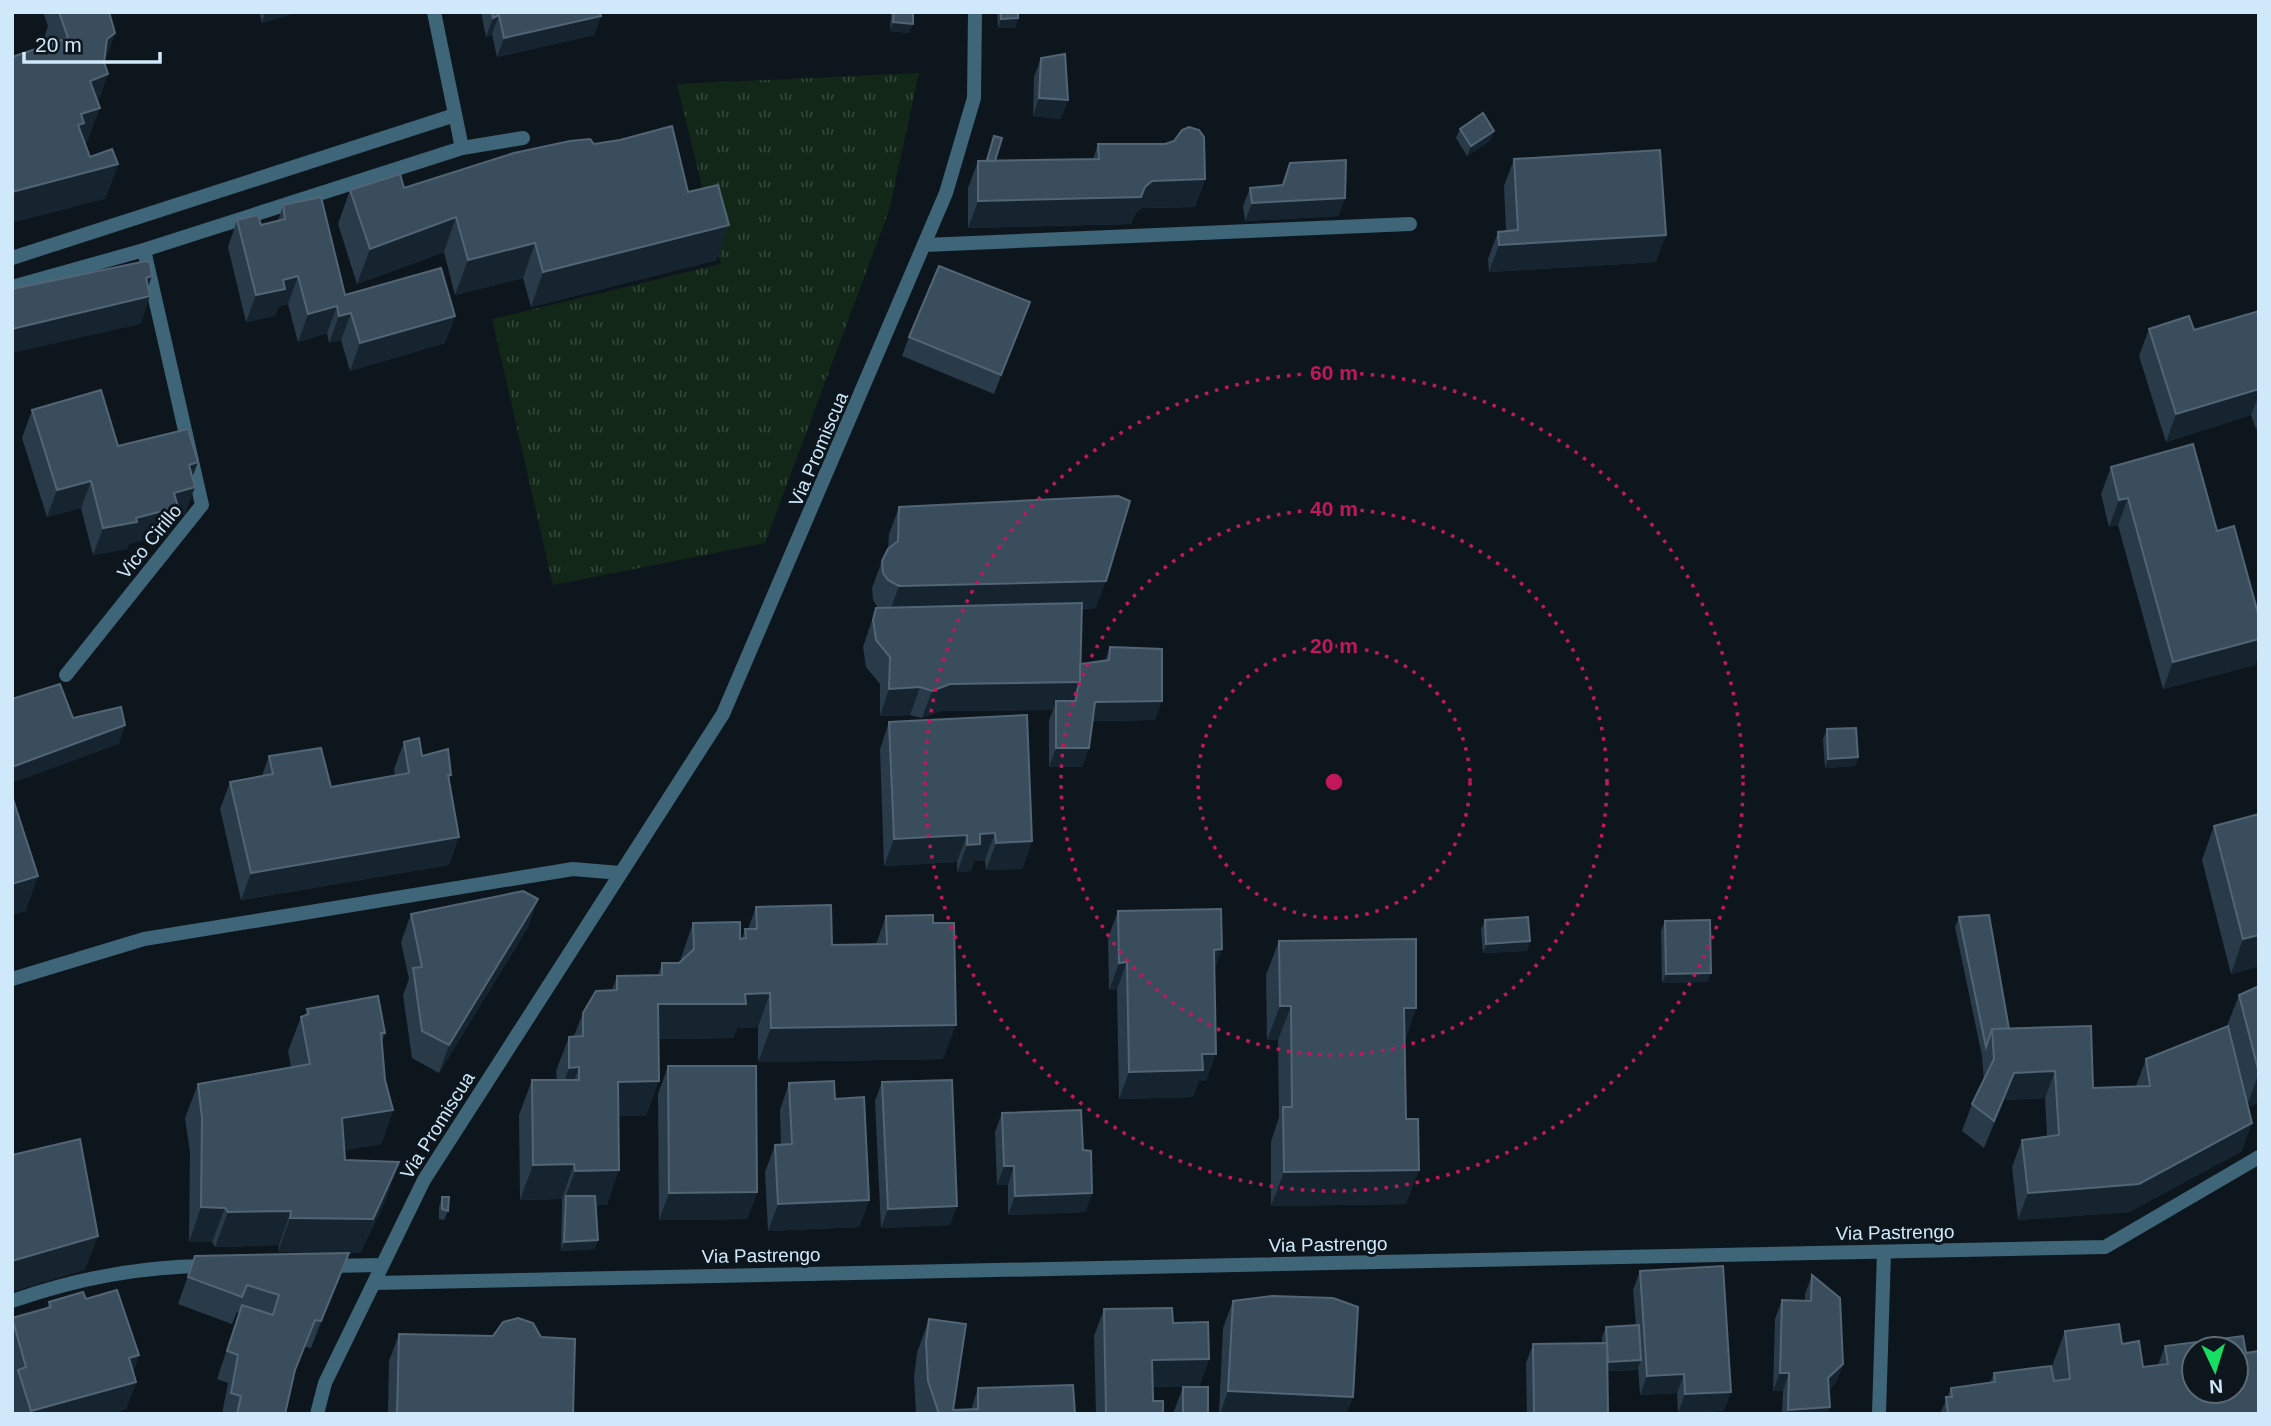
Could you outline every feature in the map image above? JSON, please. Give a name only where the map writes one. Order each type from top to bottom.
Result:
[{"type":"street","points":[[434,12],[462,148]]},
{"type":"street","name":"Via Promiscua","points":[[317,1414],[326,1382],[424,1180],[723,714],[946,193],[974,98],[975,12]]},
{"type":"street","points":[[12,258],[456,115]]},
{"type":"street","points":[[12,287],[144,250],[462,148],[523,138]]},
{"type":"street","points":[[925,244],[1410,223]]},
{"type":"street","name":"Vico Cirillo","points":[[66,675],[202,505],[144,250]]},
{"type":"street","points":[[12,979],[144,939],[573,869],[620,873]]},
{"type":"street","name":"Via Pastrengo","points":[[374,1283],[2105,1247],[2259,1157]]},
{"type":"street","points":[[1879,1414],[1884,1252]]},
{"type":"street","points":[[313,1266],[382,1265]]},
{"type":"street","points":[[12,1301],[47,1289],[162,1266],[231,1266]]},
{"type":"green space","points":[[919,73],[889,211],[765,543],[553,585],[492,319],[721,264],[677,84]]},
{"type":"building","points":[[59,12],[109,12],[115,33],[107,39],[104,62],[108,74],[90,81],[100,108],[81,114],[84,123],[78,125],[90,157],[112,149],[118,164],[12,192],[12,57],[68,38]]},
{"type":"building","points":[[492,12],[600,12],[601,16],[504,38],[499,15],[493,18]]},
{"type":"building","points":[[894,12],[913,12],[913,24],[893,22]]},
{"type":"building","points":[[1001,12],[1018,12],[1018,18],[1001,19]]},
{"type":"building","points":[[1065,54],[1068,100],[1039,98],[1041,58]]},
{"type":"building","points":[[1483,113],[1494,131],[1471,146],[1460,129]]},
{"type":"building","points":[[672,126],[688,192],[718,185],[729,225],[543,272],[535,243],[468,260],[456,217],[370,249],[350,190],[400,174],[404,188],[514,153],[570,141],[590,139],[594,144],[620,140]]},
{"type":"building","points":[[1189,127],[1199,130],[1204,137],[1205,179],[1152,181],[1145,187],[1141,197],[978,201],[978,161],[1099,159],[1098,144],[1165,144],[1174,141],[1182,130]]},
{"type":"building","points":[[994,136],[1002,138],[995,161],[990,161],[987,160]]},
{"type":"building","points":[[1660,150],[1666,235],[1499,245],[1498,232],[1518,230],[1514,159]]},
{"type":"building","points":[[1346,160],[1345,198],[1252,203],[1250,188],[1283,185],[1290,163]]},
{"type":"building","points":[[321,197],[345,295],[441,268],[455,316],[360,343],[351,313],[339,316],[337,306],[308,314],[298,276],[283,280],[285,289],[256,295],[237,220],[258,215],[261,225],[285,219],[283,205]]},
{"type":"building","points":[[150,262],[152,276],[146,278],[150,296],[12,329],[12,289]]},
{"type":"building","points":[[939,266],[1030,302],[1001,375],[909,337]]},
{"type":"building","points":[[2259,311],[2259,389],[2176,414],[2149,329],[2189,316],[2194,330]]},
{"type":"building","points":[[101,390],[118,446],[188,429],[198,462],[189,465],[195,487],[174,493],[178,507],[136,518],[137,522],[103,528],[91,481],[57,490],[32,410]]},
{"type":"building","points":[[2193,444],[2217,531],[2234,526],[2259,617],[2259,639],[2173,662],[2128,498],[2119,500],[2111,467]]},
{"type":"building","points":[[1118,496],[1130,501],[1106,581],[899,586],[888,580],[883,573],[882,561],[888,549],[898,541],[899,507]]},
{"type":"building","points":[[1082,603],[1080,682],[950,684],[932,691],[920,687],[889,689],[890,657],[876,640],[873,620],[876,608]]},
{"type":"building","points":[[1110,647],[1162,649],[1162,701],[1095,702],[1089,748],[1056,748],[1056,701],[1076,701],[1080,664],[1109,660]]},
{"type":"building","points":[[60,684],[73,718],[121,707],[125,725],[12,767],[12,699]]},
{"type":"building","points":[[1027,715],[1032,841],[996,843],[995,833],[980,834],[980,844],[967,845],[967,835],[894,839],[889,722]]},
{"type":"building","points":[[1856,728],[1858,757],[1828,759],[1827,729]]},
{"type":"building","points":[[419,738],[422,756],[448,749],[451,775],[448,775],[459,837],[251,873],[230,782],[273,774],[269,756],[321,748],[331,787],[409,773],[404,742]]},
{"type":"building","points":[[12,796],[38,876],[12,884]]},
{"type":"building","points":[[2259,814],[2259,935],[2243,939],[2214,826]]},
{"type":"building","points":[[523,891],[538,899],[449,1045],[422,1031],[413,968],[422,967],[411,914]]},
{"type":"building","points":[[831,905],[832,945],[887,944],[886,916],[933,915],[933,923],[954,923],[956,1025],[771,1028],[770,993],[745,994],[746,1004],[658,1004],[659,1081],[618,1082],[619,1170],[575,1171],[574,1164],[533,1165],[532,1080],[579,1080],[579,1067],[569,1068],[569,1037],[583,1036],[583,1013],[596,991],[617,990],[617,976],[662,975],[662,963],[679,963],[694,949],[693,923],[740,922],[740,939],[746,938],[745,929],[757,929],[756,907]]},
{"type":"building","points":[[1221,909],[1222,949],[1214,950],[1216,1054],[1202,1054],[1203,1070],[1129,1072],[1127,962],[1119,963],[1118,911]]},
{"type":"building","points":[[1989,915],[2009,1029],[1992,1029],[1986,1047],[1959,917]]},
{"type":"building","points":[[1528,917],[1530,941],[1486,944],[1485,920]]},
{"type":"building","points":[[1710,920],[1711,973],[1666,974],[1665,921]]},
{"type":"building","points":[[1416,939],[1416,1008],[1404,1008],[1406,1119],[1418,1119],[1419,1170],[1284,1172],[1283,1107],[1292,1107],[1291,1006],[1280,1006],[1279,941]]},
{"type":"building","points":[[2259,986],[2259,1073],[2239,995]]},
{"type":"building","points":[[378,996],[385,1033],[381,1033],[385,1080],[393,1110],[342,1118],[345,1160],[399,1162],[373,1219],[290,1218],[291,1211],[228,1212],[225,1208],[201,1207],[202,1118],[198,1084],[310,1064],[301,1017],[309,1014],[307,1009]]},
{"type":"building","points":[[2091,1026],[2093,1088],[2150,1086],[2146,1059],[2228,1026],[2252,1123],[2139,1184],[2028,1193],[2022,1140],[2059,1135],[2055,1071],[2014,1073],[1994,1121],[1972,1104],[1994,1059],[1992,1029]]},
{"type":"building","points":[[668,1066],[756,1066],[757,1192],[669,1193]]},
{"type":"building","points":[[952,1080],[957,1206],[888,1209],[882,1082]]},
{"type":"building","points":[[834,1081],[835,1099],[864,1097],[869,1200],[778,1204],[775,1145],[792,1144],[789,1083]]},
{"type":"building","points":[[1081,1110],[1083,1150],[1091,1151],[1092,1193],[1015,1196],[1014,1166],[1004,1166],[1002,1113]]},
{"type":"building","points":[[80,1139],[98,1236],[12,1261],[12,1155]]},
{"type":"building","points":[[566,1196],[595,1196],[598,1240],[564,1242]]},
{"type":"building","points":[[442,1197],[449,1197],[448,1211],[442,1209]]},
{"type":"building","points":[[349,1253],[321,1321],[315,1320],[295,1370],[285,1414],[237,1414],[241,1396],[231,1393],[238,1355],[227,1351],[242,1305],[273,1315],[279,1295],[247,1285],[242,1297],[188,1277],[195,1256]]},
{"type":"building","points":[[1723,1266],[1731,1392],[1685,1394],[1684,1374],[1647,1376],[1640,1271]]},
{"type":"building","points":[[1812,1275],[1840,1298],[1843,1364],[1828,1378],[1830,1407],[1788,1410],[1789,1373],[1780,1373],[1782,1300],[1811,1301]]},
{"type":"building","points":[[117,1290],[139,1355],[129,1358],[136,1382],[31,1411],[18,1370],[26,1367],[12,1318],[51,1307],[49,1302],[83,1292],[86,1299]]},
{"type":"building","points":[[1272,1296],[1333,1298],[1358,1307],[1353,1397],[1228,1391],[1233,1301]]},
{"type":"building","points":[[1172,1308],[1173,1323],[1208,1322],[1209,1359],[1152,1360],[1153,1401],[1163,1401],[1163,1414],[1106,1414],[1104,1309]]},
{"type":"building","points":[[518,1318],[533,1323],[541,1337],[575,1339],[573,1414],[397,1414],[399,1334],[493,1336],[503,1322]]},
{"type":"building","points":[[929,1319],[966,1324],[953,1410],[978,1409],[978,1388],[1073,1385],[1075,1414],[939,1414],[928,1381],[926,1342]]},
{"type":"building","points":[[2119,1324],[2122,1344],[2139,1341],[2143,1367],[2168,1364],[2165,1346],[2180,1344],[2180,1405],[2250,1405],[2250,1352],[2259,1351],[2259,1414],[1948,1414],[1946,1397],[1952,1397],[1951,1388],[1995,1382],[1994,1373],[2051,1366],[2054,1381],[2070,1379],[2065,1331]]},
{"type":"building","points":[[1639,1325],[1641,1360],[1608,1362],[1606,1327]]},
{"type":"building","points":[[1607,1343],[1608,1414],[1534,1414],[1533,1344]]},
{"type":"building","points":[[1183,1387],[1208,1387],[1208,1414],[1183,1414]]}]
